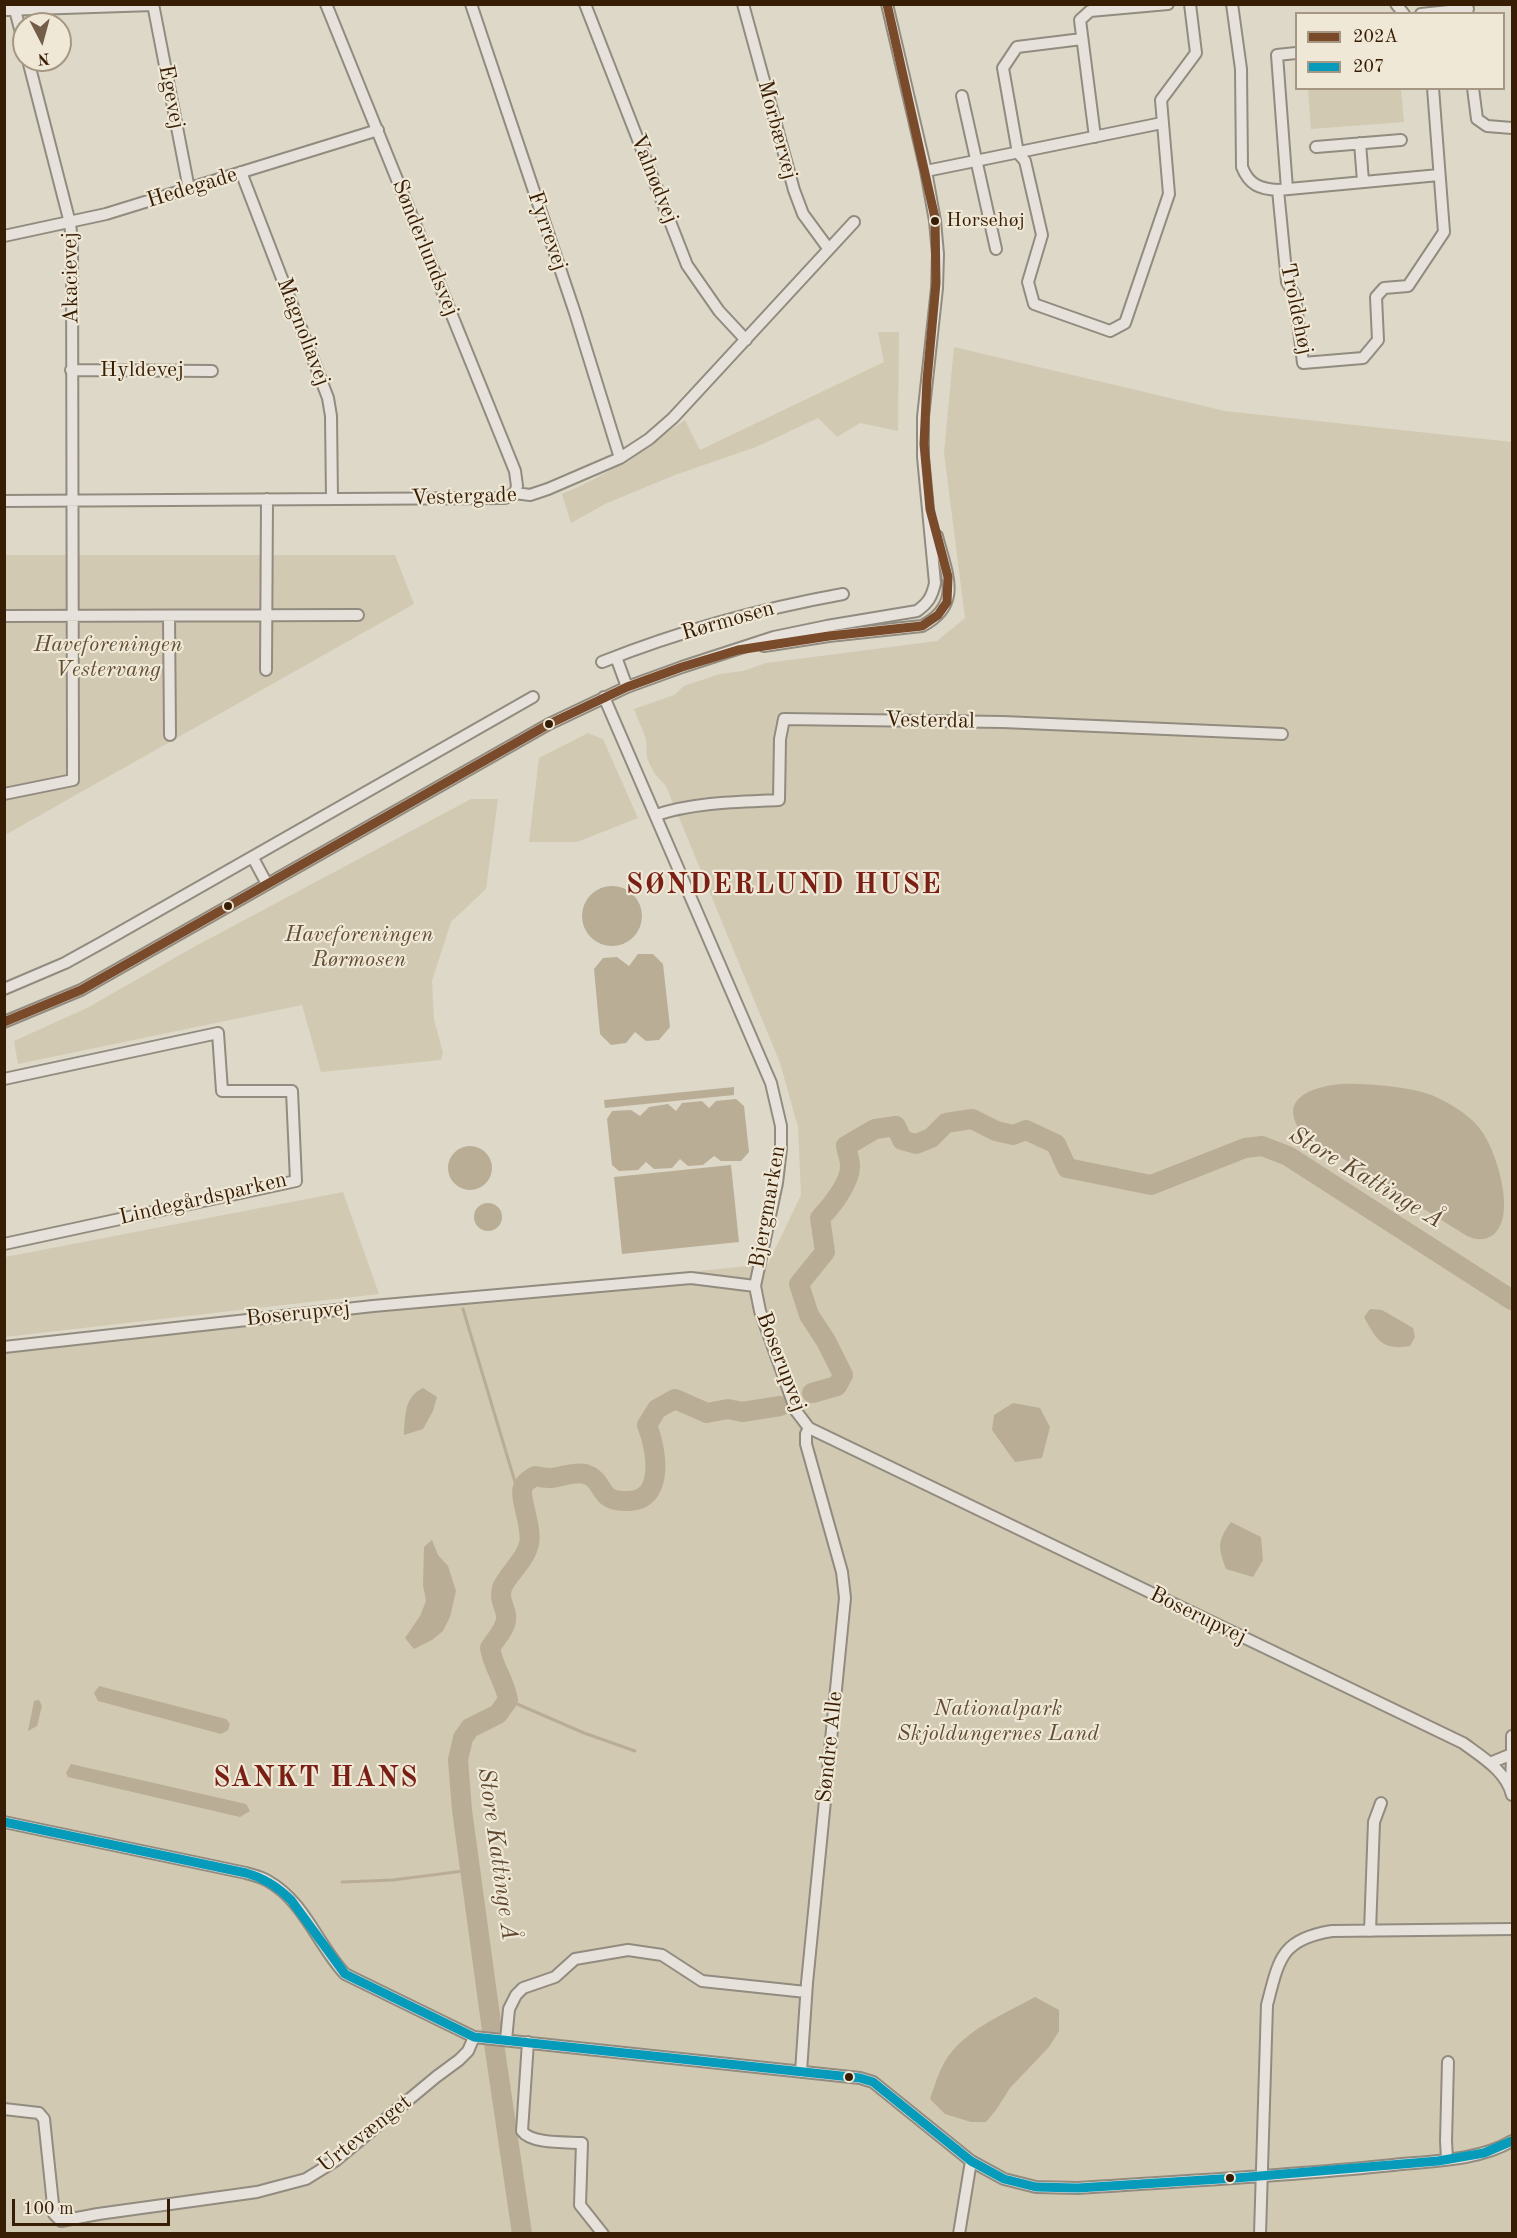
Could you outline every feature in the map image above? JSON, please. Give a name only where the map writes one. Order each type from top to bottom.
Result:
[{"type":"street","name":"Sønderlundsvej","points":[[326,4],[515,471],[517,483],[515,493]]},
{"type":"street","name":"Fyrrevej","points":[[471,4],[575,313],[620,458]]},
{"type":"street","name":"Valnødvej","points":[[585,4],[687,264],[715,306],[746,340]]},
{"type":"street","name":"Morbærvej","points":[[743,4],[794,190],[803,214],[828,248]]},
{"type":"street","points":[[4,1022],[81,990],[549,724],[604,697],[681,667],[774,637],[917,611],[927,603],[932,597],[935,583],[922,417],[937,288],[938,254],[926,171],[888,4]]},
{"type":"street","points":[[1095,137],[1080,20],[1090,11],[1168,4]]},
{"type":"street","points":[[1082,39],[1017,48],[1003,68],[1018,153],[1025,161],[1042,235],[1028,282],[1034,304],[1110,331],[1125,323],[1169,194],[1161,100],[1196,53],[1190,4]]},
{"type":"street","points":[[1232,4],[1241,69],[1242,167],[1246,177],[1253,184],[1264,189],[1283,189],[1439,175]]},
{"type":"street","points":[[10,10],[153,5]]},
{"type":"street","name":"Egevej","points":[[153,5],[189,189]]},
{"type":"street","points":[[1434,12],[1468,9]]},
{"type":"street","name":"Troldehøj","points":[[1295,53],[1277,55],[1287,282],[1295,296],[1303,363],[1364,358],[1378,340],[1376,297],[1384,288],[1408,286],[1444,232],[1433,90]]},
{"type":"street","name":"Akacievej","points":[[31,72],[70,223],[72,242],[73,501]]},
{"type":"street","points":[[1473,90],[1478,119],[1487,126],[1512,128]]},
{"type":"street","points":[[962,96],[996,249]]},
{"type":"street","points":[[926,171],[1162,123]]},
{"type":"street","name":"Hedegade","points":[[4,236],[106,214],[378,130]]},
{"type":"street","points":[[1316,147],[1401,140]]},
{"type":"street","points":[[1360,143],[1363,181]]},
{"type":"street","name":"Magnoliavej","points":[[241,172],[328,398],[331,416],[332,499]]},
{"type":"street","name":"Vestergade","points":[[4,501],[506,498],[515,493],[531,495],[620,458],[649,439],[673,418],[854,222]]},
{"type":"street","name":"Hyldevej","points":[[71,370],[212,371]]},
{"type":"street","points":[[266,670],[267,499]]},
{"type":"street","points":[[4,794],[73,780],[73,501]]},
{"type":"street","points":[[738,650],[829,636],[922,626],[934,620],[948,600],[949,585],[929,507]]},
{"type":"street","name":"Rørmosen","points":[[602,662],[669,637],[740,616],[843,594]]},
{"type":"street","points":[[4,616],[358,615]]},
{"type":"street","points":[[169,616],[170,735]]},
{"type":"street","points":[[616,657],[627,687]]},
{"type":"street","points":[[4,989],[64,963],[253,858],[533,697]]},
{"type":"street","name":"Bjergmarken","points":[[604,697],[771,1083],[777,1103],[781,1126],[777,1183],[755,1286]]},
{"type":"street","name":"Vesterdal","points":[[656,816],[672,810],[717,804],[779,800],[780,739],[784,719],[1003,722],[1282,734]]},
{"type":"street","points":[[253,858],[267,884]]},
{"type":"street","name":"Lindegårdsparken","points":[[4,1079],[218,1033],[222,1091],[292,1091],[296,1181],[4,1244]]},
{"type":"street","name":"Boserupvej","points":[[4,1347],[373,1306],[691,1278],[755,1286],[760,1311],[796,1412],[809,1428],[1463,1743],[1490,1763],[1512,1792]]},
{"type":"street","name":"Søndre Alle","points":[[801,2072],[806,1992],[845,1598],[842,1572],[806,1444],[806,1434],[809,1428]]},
{"type":"street","points":[[1512,1736],[1512,1792]]},
{"type":"street","points":[[1490,1763],[1512,1754]]},
{"type":"street","points":[[1370,1931],[1374,1822],[1380,1803]]},
{"type":"street","points":[[4,1822],[246,1873],[268,1881],[286,1894],[302,1912],[330,1957],[345,1974],[474,2037],[842,2075],[873,2082],[971,2161],[1004,2179],[1036,2187],[1078,2188],[1358,2169],[1448,2159],[1493,2150],[1512,2140]]},
{"type":"street","points":[[1260,2234],[1267,2005],[1274,1976],[1285,1950],[1298,1940],[1332,1931],[1512,1929]]},
{"type":"street","points":[[506,2040],[509,2009],[516,1995],[523,1988],[555,1977],[574,1959],[628,1950],[662,1955],[702,1981],[806,1992]]},
{"type":"street","name":"Urtevænget","points":[[4,2109],[39,2113],[44,2119],[54,2214],[61,2221],[257,2192],[306,2179],[335,2161],[436,2076],[459,2060],[468,2051],[474,2037]]},
{"type":"street","points":[[528,2043],[522,2131],[525,2136],[534,2140],[582,2143],[580,2205],[603,2234]]},
{"type":"street","points":[[1448,2062],[1446,2141],[1448,2159]]},
{"type":"street","points":[[959,2234],[971,2161]]},
{"type":"green space","points":[[1308,90],[1401,90],[1404,122],[1311,129]]},
{"type":"green space","points":[[878,332],[899,332],[898,431],[860,423],[837,437],[818,418],[756,447],[675,475],[605,504],[571,523],[562,494],[610,470],[685,420],[700,450],[884,362]]},
{"type":"green space","name":"Nationalpark Skjoldungernes Land","points":[[954,347],[1225,411],[1512,442],[1512,2233],[5,2234],[5,1341],[768,1264],[801,1195],[798,1127],[780,1063],[666,786],[654,773],[647,758],[646,739],[634,709],[674,695],[684,686],[720,674],[743,671],[766,663],[937,641],[965,618],[944,453]]},
{"type":"green space","name":"Haveforeningen Vestervang","points":[[5,555],[395,555],[414,604],[5,835]]},
{"type":"green space","points":[[588,733],[603,739],[638,818],[577,842],[529,842],[539,758]]},
{"type":"green space","name":"Haveforeningen Rørmosen","points":[[471,799],[498,799],[486,889],[451,922],[432,981],[434,1019],[443,1053],[441,1060],[321,1072],[302,1005],[18,1064],[14,1041],[87,1008],[192,948]]},
{"type":"green space","points":[[343,1192],[379,1294],[5,1337],[5,1257]]},
{"type":"shaded area","points":[[612,886],[633,895],[642,916],[633,937],[612,946],[591,937],[582,916],[591,895]]},
{"type":"shaded area","points":[[638,954],[653,954],[663,964],[670,1027],[659,1040],[646,1041],[635,1032],[626,1043],[611,1045],[600,1034],[594,969],[603,958],[617,957],[629,966]]},
{"type":"shaded area","points":[[1341,1084],[1390,1086],[1427,1094],[1456,1108],[1474,1122],[1483,1133],[1494,1155],[1502,1185],[1504,1214],[1500,1226],[1493,1235],[1480,1239],[1467,1236],[1302,1133],[1295,1121],[1293,1111],[1295,1103],[1309,1092]]},
{"type":"shaded area","points":[[734,1087],[734,1095],[605,1108],[604,1100]]},
{"type":"shaded area","points":[[736,1099],[744,1106],[749,1152],[741,1161],[721,1161],[714,1156],[703,1165],[688,1166],[680,1159],[672,1168],[654,1169],[646,1162],[638,1170],[619,1171],[612,1165],[607,1119],[612,1111],[631,1110],[640,1116],[649,1107],[668,1104],[676,1111],[682,1103],[702,1101],[709,1108],[716,1101]]},
{"type":"shaded area","points":[[470,1146],[486,1152],[492,1168],[486,1184],[470,1190],[454,1184],[448,1168],[454,1152]]},
{"type":"shaded area","points":[[731,1165],[739,1242],[622,1254],[614,1177]]},
{"type":"shaded area","points":[[488,1203],[498,1207],[502,1217],[498,1227],[488,1231],[478,1227],[474,1217],[478,1207]]},
{"type":"shaded area","points":[[1370,1309],[1382,1310],[1413,1328],[1415,1337],[1410,1346],[1393,1347],[1381,1342],[1372,1332],[1364,1317]]},
{"type":"shaded area","points":[[423,1388],[437,1397],[433,1411],[423,1429],[404,1435],[405,1414],[409,1402],[412,1396]]},
{"type":"shaded area","points":[[1013,1403],[1040,1408],[1050,1427],[1042,1458],[1015,1462],[992,1430],[994,1415]]},
{"type":"shaded area","points":[[1231,1522],[1261,1537],[1263,1560],[1253,1577],[1226,1569],[1220,1545],[1223,1534]]},
{"type":"shaded area","points":[[432,1540],[438,1555],[448,1566],[456,1591],[450,1617],[443,1631],[432,1640],[414,1649],[405,1638],[420,1616],[426,1601],[423,1585],[424,1547]]},
{"type":"shaded area","points":[[99,1686],[226,1719],[230,1724],[228,1730],[221,1734],[98,1701],[94,1693]]},
{"type":"shaded area","points":[[39,1700],[42,1706],[37,1726],[28,1731],[34,1701]]},
{"type":"shaded area","points":[[71,1764],[246,1804],[250,1811],[240,1817],[68,1777],[66,1773]]},
{"type":"shaded area","points":[[1035,1997],[1059,2010],[1059,2031],[1049,2047],[1010,2088],[986,2122],[971,2122],[945,2114],[930,2099],[942,2067],[952,2052],[961,2042],[985,2024]]},
{"type":"waterway","name":"Store Kattinge Å","points":[[812,1393],[837,1386],[843,1375],[826,1341],[809,1315],[799,1284],[825,1252],[820,1218],[835,1201],[847,1179],[850,1160],[846,1146],[875,1129],[896,1126],[902,1140],[916,1144],[931,1138],[946,1123],[972,1119],[996,1131],[1013,1135],[1026,1130],[1056,1144],[1067,1168],[1151,1185],[1245,1148],[1262,1146],[1288,1156],[1512,1300]]},
{"type":"waterway","points":[[463,1309],[520,1493]]},
{"type":"waterway","name":"Store Kattinge Å","points":[[522,2234],[462,1810],[458,1760],[463,1738],[470,1728],[498,1714],[508,1700],[490,1648],[506,1619],[501,1599],[502,1588],[524,1556],[529,1544],[529,1529],[522,1490],[526,1482],[535,1476],[549,1478],[580,1473],[593,1478],[612,1499],[629,1501],[641,1498],[649,1492],[655,1471],[653,1446],[647,1425],[657,1409],[675,1399],[707,1413],[728,1409],[742,1412],[780,1406]]},
{"type":"waterway","points":[[508,1700],[584,1733],[635,1751]]},
{"type":"waterway","points":[[342,1882],[393,1880],[471,1870]]},
{"type":"transit line","name":"202A","points":[[4,1022],[81,990],[549,724],[627,687],[738,650],[829,636],[922,626],[938,615],[947,602],[948,577],[930,509],[924,444],[936,283],[935,218],[887,4]]},
{"type":"transit line","name":"207","points":[[4,1822],[246,1873],[265,1880],[291,1900],[345,1974],[474,2037],[860,2078],[873,2082],[971,2161],[1004,2179],[1036,2187],[1078,2188],[1236,2178],[1438,2161],[1484,2153],[1512,2141]]},
{"type":"place","name":"Horsehøj","points":[[935,221]]},
{"type":"district","name":"SØNDERLUND HUSE","points":[[784,886]]},
{"type":"district","name":"SANKT HANS","points":[[316,1779]]}]
